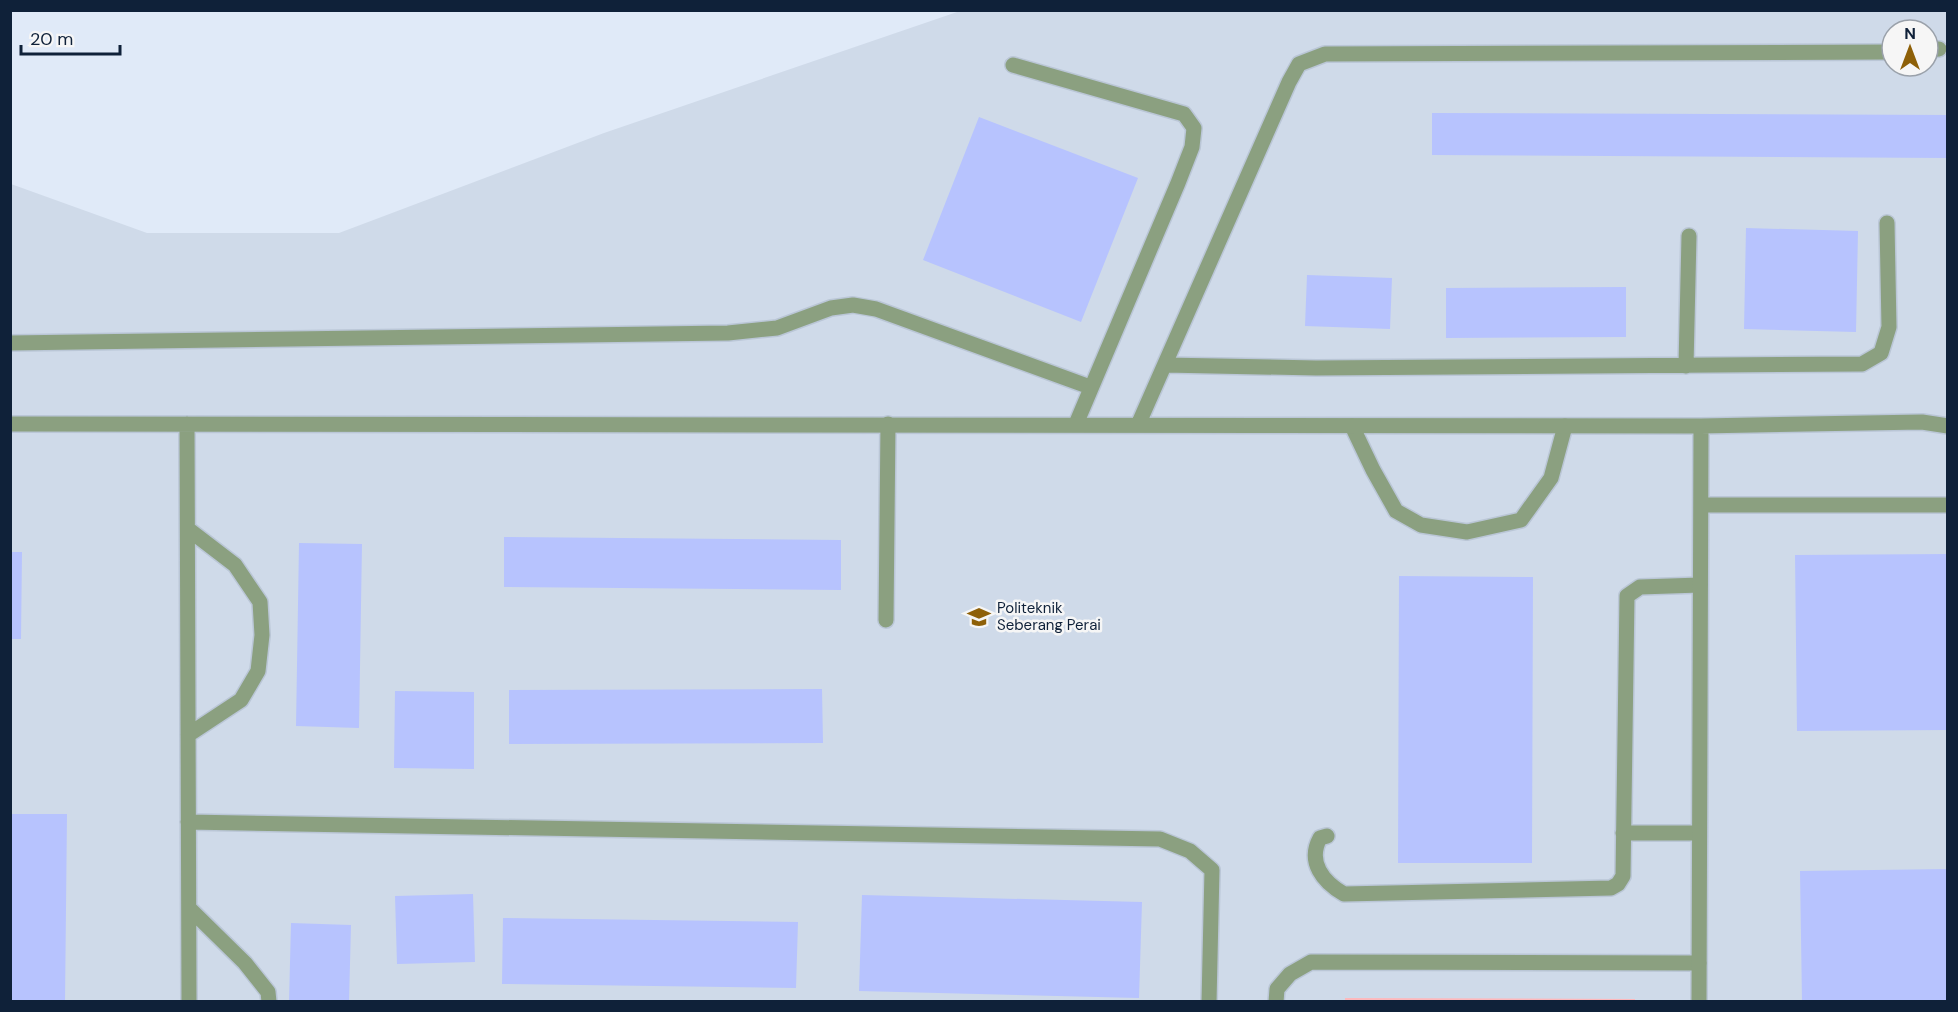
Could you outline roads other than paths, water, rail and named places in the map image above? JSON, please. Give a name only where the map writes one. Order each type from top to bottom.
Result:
[{"type":"street","points":[[1138,425],[1288,82],[1299,64],[1325,54],[1880,52]]},
{"type":"street","points":[[1013,65],[1184,114],[1194,128],[1192,147],[1178,183],[1076,424]]},
{"type":"street","points":[[1165,365],[1238,368],[1862,364],[1881,353],[1889,327],[1887,223]]},
{"type":"street","points":[[1686,366],[1689,236]]},
{"type":"street","points":[[10,343],[728,333],[777,328],[831,308],[853,304],[876,309],[1090,387]]},
{"type":"street","points":[[10,424],[1701,426],[1922,422],[1947,426]]},
{"type":"street","points":[[187,424],[189,1002]]},
{"type":"street","points":[[886,620],[888,424]]},
{"type":"street","points":[[1352,426],[1396,511],[1421,525],[1467,532],[1521,520],[1551,478],[1565,426]]},
{"type":"street","points":[[1699,1002],[1701,426]]},
{"type":"street","points":[[1701,505],[1947,505]]},
{"type":"street","points":[[188,528],[235,565],[260,602],[262,635],[258,671],[241,700],[189,735]]},
{"type":"street","points":[[1327,836],[1320,838],[1316,845],[1315,862],[1322,877],[1344,894],[1611,888],[1618,884],[1623,876],[1627,596],[1640,587],[1700,585]]},
{"type":"street","points":[[189,822],[1160,839],[1190,851],[1212,870],[1209,1002]]},
{"type":"street","points":[[1623,833],[1699,833]]},
{"type":"street","points":[[189,908],[245,963],[268,992],[268,1002]]},
{"type":"street","points":[[1276,1002],[1276,989],[1290,974],[1311,962],[1699,963]]},
{"type":"place","name":"Politeknik Seberang Perai","points":[[979,617]]}]
